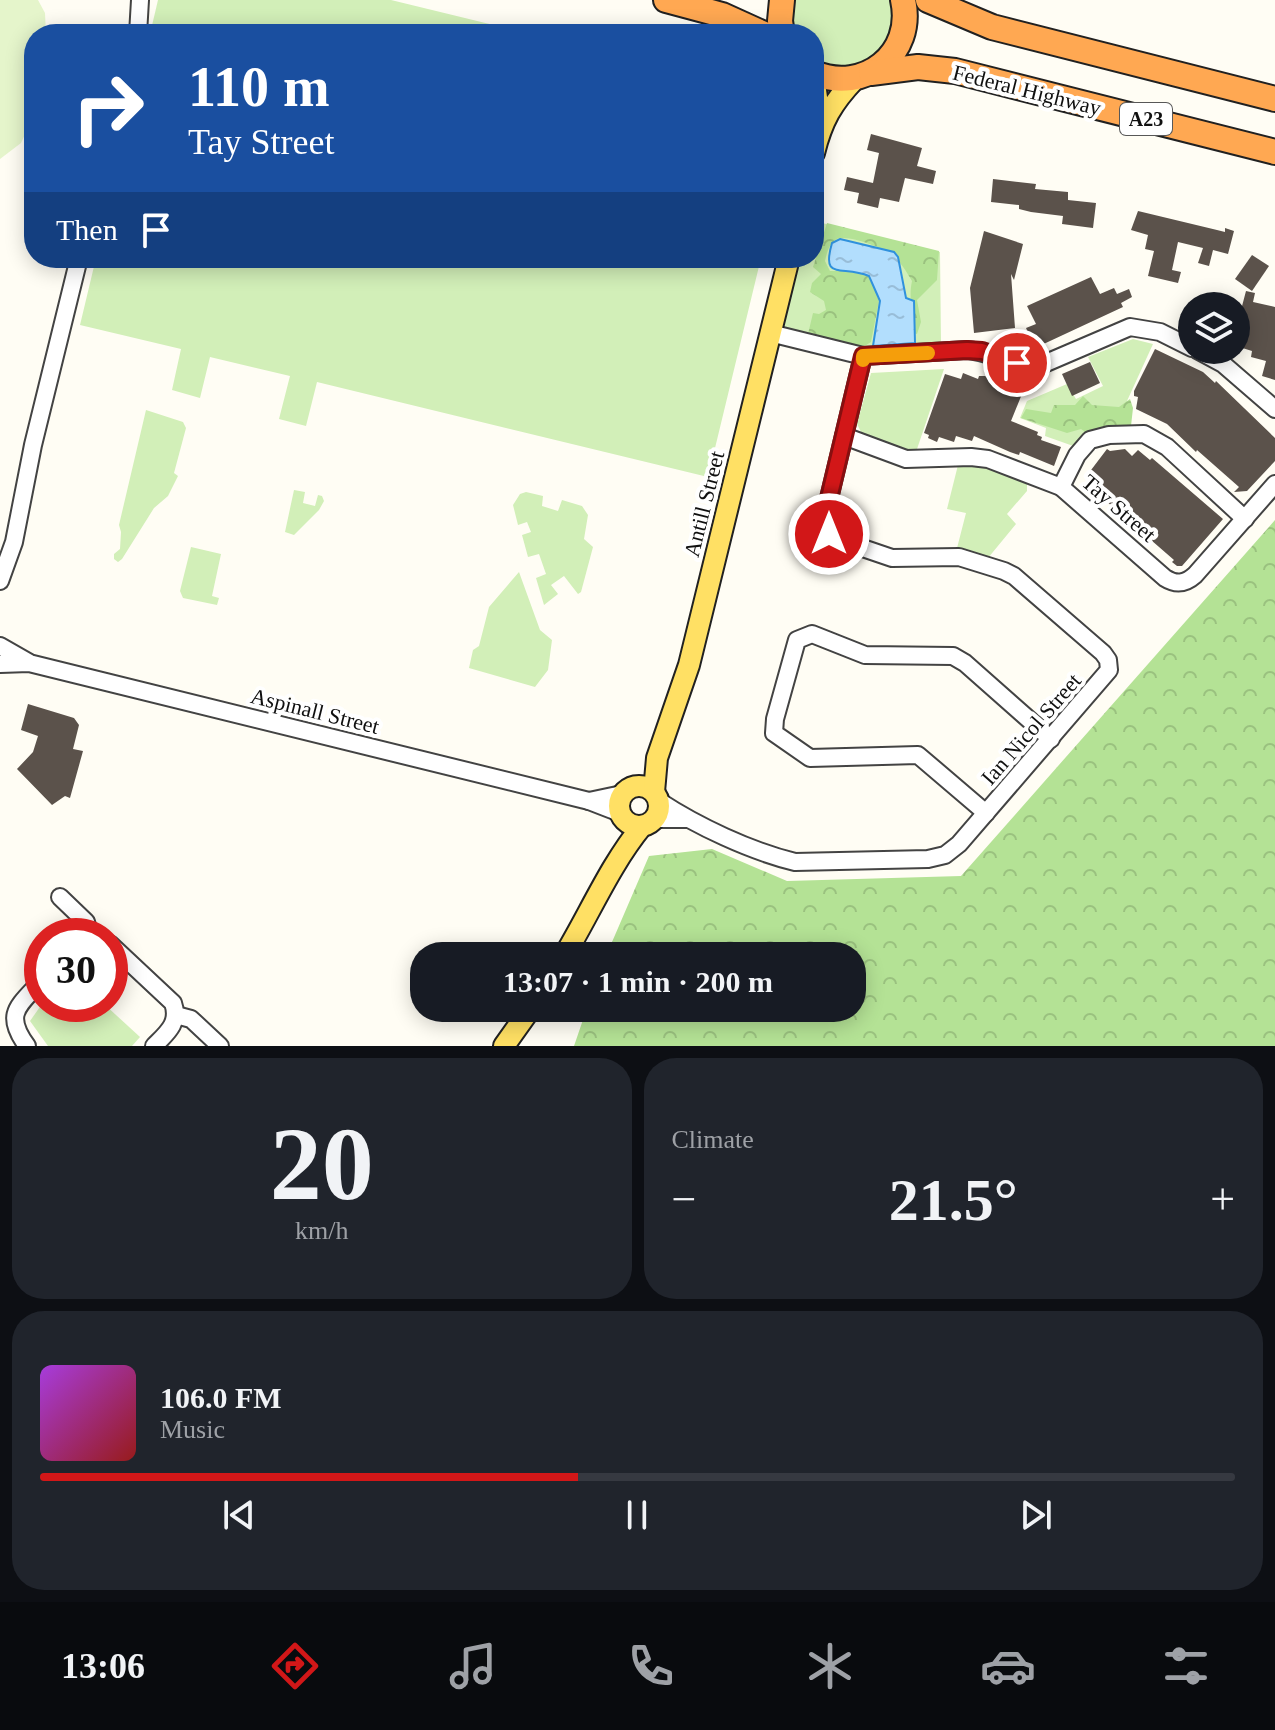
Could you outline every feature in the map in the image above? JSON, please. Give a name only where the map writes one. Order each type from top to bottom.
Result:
[{"type":"highway","points":[[666,0],[722,15],[742,24]]},
{"type":"highway","points":[[781,24],[782,0]]},
{"type":"highway","points":[[863,76],[889,59],[901,40],[906,21],[903,0]]},
{"type":"highway","name":"A23","points":[[928,0],[992,27],[1275,99]]},
{"type":"highway","name":"Federal Highway","points":[[863,76],[918,67],[955,71],[1275,152]]},
{"type":"highway","name":"A23","points":[[824,77],[863,76]]},
{"type":"main road","points":[[824,120],[833,104],[863,76]]},
{"type":"main road","name":"Antill Street","points":[[652,809],[657,758],[689,665],[786,268]]},
{"type":"main road","name":"Antill Street","points":[[624,803],[657,758]]},
{"type":"main road","points":[[616,858],[624,803],[645,786],[652,809]]},
{"type":"main road","points":[[624,803],[631,825],[652,809]]},
{"type":"main road","points":[[572,942],[616,858],[652,809]]},
{"type":"main road","points":[[504,1046],[521,1022]]},
{"type":"street","points":[[139,24],[140,0]]},
{"type":"street","points":[[0,581],[14,542],[33,445],[77,268]]},
{"type":"street","points":[[770,333],[863,356],[967,350],[982,351],[1024,365],[1040,365],[1130,327],[1160,332],[1178,341]]},
{"type":"street","name":"Ian Nicol Street","points":[[652,809],[688,818],[777,858],[795,862],[928,859],[945,855],[959,844],[1107,674],[1109,666],[1106,657],[1022,583],[1004,571],[959,557],[892,558],[829,534],[824,525],[825,515],[863,356]]},
{"type":"street","points":[[1223,364],[1275,409]]},
{"type":"street","points":[[1061,487],[1077,455],[1090,440],[1109,435],[1144,434],[1161,442],[1245,519]]},
{"type":"street","name":"Tay Street","points":[[844,436],[906,459],[988,459],[1061,487],[1165,578],[1175,583],[1191,579],[1275,484]]},
{"type":"street","points":[[986,813],[918,755],[810,758],[774,733],[797,640],[812,634],[865,655],[953,656],[965,663],[1051,739]]},
{"type":"street","name":"Aspinall Street","points":[[0,646],[29,663]]},
{"type":"street","name":"Aspinall Street","points":[[0,664],[29,663],[589,801],[624,803]]},
{"type":"street","points":[[60,897],[82,918]]},
{"type":"street","points":[[128,960],[169,998],[176,1015],[170,1029],[154,1046]]},
{"type":"street","points":[[24,1000],[13,1019],[27,1046]]},
{"type":"street","points":[[176,1015],[191,1019],[220,1046]]},
{"type":"green space","points":[[0,0],[38,0],[45,13],[46,24],[24,24],[24,137],[21,143],[0,159]]},
{"type":"green space","points":[[158,0],[391,0],[489,24],[152,24]]},
{"type":"green space","points":[[795,0],[893,0],[894,6],[893,25],[883,49],[874,57],[851,67],[824,64],[824,24],[793,24]]},
{"type":"green space","points":[[824,223],[940,252],[941,344],[875,348],[783,328],[798,268],[824,268]]},
{"type":"green space","points":[[827,223],[939,251],[937,280],[917,300],[921,322],[917,334],[913,333],[912,281],[901,264],[881,249],[842,238],[832,243],[825,261],[830,271],[853,271],[870,276],[879,301],[871,342],[863,347],[808,334],[813,313],[826,310],[824,301],[810,292],[812,283],[821,274],[814,268],[824,268]]},
{"type":"green space","points":[[94,268],[759,268],[708,477],[317,382],[306,426],[279,419],[290,376],[210,357],[200,398],[172,390],[181,349],[80,325]]},
{"type":"green space","points":[[1133,339],[1153,344],[1127,401],[1130,428],[1076,447],[1045,436],[1046,428],[1020,418],[1027,401],[1067,384],[1076,399],[1103,386],[1088,357]]},
{"type":"green space","points":[[944,369],[916,452],[862,434],[857,424],[871,373]]},
{"type":"green space","points":[[1083,396],[1092,405],[1119,407],[1130,399],[1133,408],[1131,426],[1088,434],[1081,429],[1067,433],[1021,418],[1026,409],[1051,413],[1054,405],[1075,405]]},
{"type":"green space","points":[[146,410],[183,422],[186,428],[174,473],[178,476],[168,496],[154,508],[118,562],[114,554],[120,549],[119,525]]},
{"type":"green space","points":[[958,465],[976,465],[1027,482],[1027,491],[1007,514],[1016,524],[988,558],[956,552],[966,513],[947,509]]},
{"type":"green space","points":[[294,490],[305,492],[303,503],[315,506],[318,495],[324,501],[294,535],[285,532]]},
{"type":"green space","points":[[526,492],[543,496],[542,506],[558,511],[562,500],[582,506],[588,515],[584,539],[593,547],[578,594],[564,576],[551,585],[558,594],[544,605],[536,578],[546,574],[539,554],[528,557],[522,535],[531,532],[527,522],[518,525],[513,505],[520,494]]},
{"type":"green space","points":[[1275,520],[1275,1046],[574,1046],[582,1022],[866,1022],[866,942],[612,942],[649,856],[712,849],[787,881],[961,876]]},
{"type":"green space","points":[[191,547],[221,554],[212,596],[219,598],[217,605],[183,598],[180,591]]},
{"type":"green space","points":[[519,572],[540,630],[552,640],[548,670],[535,687],[469,668],[473,650],[479,646],[489,607]]},
{"type":"green space","points":[[31,1022],[124,1022],[140,1037],[132,1046],[48,1046]]},
{"type":"water","points":[[840,239],[894,252],[898,257],[906,298],[914,301],[915,343],[873,346],[880,301],[869,276],[831,267],[829,255],[832,243]]},
{"type":"building","points":[[871,134],[922,148],[917,166],[936,171],[933,184],[905,178],[899,202],[880,198],[878,208],[857,203],[859,193],[844,190],[847,177],[873,183],[879,153],[867,150]]},
{"type":"building","points":[[993,179],[1036,184],[1035,189],[1068,192],[1068,200],[1096,203],[1093,228],[1062,224],[1063,216],[991,202]]},
{"type":"building","points":[[1138,211],[1225,232],[1225,228],[1234,231],[1228,254],[1213,250],[1209,266],[1198,263],[1203,248],[1178,242],[1172,270],[1181,272],[1178,283],[1148,276],[1154,251],[1145,249],[1148,235],[1131,230]]},
{"type":"building","points":[[984,231],[1023,244],[1014,280],[1011,274],[1015,328],[974,333],[970,288]]},
{"type":"building","points":[[1252,255],[1269,266],[1252,291],[1235,279]]},
{"type":"building","points":[[1091,277],[1100,294],[1114,288],[1117,294],[1129,289],[1132,297],[1121,303],[1123,307],[1035,348],[1026,328],[1036,324],[1027,306]]},
{"type":"building","points":[[1246,291],[1255,293],[1253,302],[1275,307],[1275,380],[1262,376],[1266,361],[1251,357],[1250,292]]},
{"type":"building","points":[[1155,349],[1178,360],[1178,364],[1186,364],[1203,372],[1275,438],[1275,461],[1247,491],[1234,492],[1239,487],[1167,424],[1136,409],[1138,397],[1134,396]]},
{"type":"building","points":[[1090,362],[1100,383],[1072,396],[1062,374]]},
{"type":"building","points":[[963,373],[978,379],[979,376],[995,380],[997,377],[1024,389],[1011,421],[1038,432],[1041,440],[1061,447],[1054,466],[974,436],[972,441],[956,436],[954,442],[939,437],[937,442],[928,438],[929,435],[924,433],[945,374],[961,379]]},
{"type":"building","points":[[1107,449],[1125,449],[1132,456],[1138,450],[1150,460],[1152,458],[1223,519],[1182,566],[1172,562],[1174,560],[1098,494],[1101,492],[1085,478]]},
{"type":"building","points":[[28,704],[74,718],[79,725],[73,749],[83,751],[70,798],[65,796],[52,805],[17,769],[33,752],[38,736],[21,730]]},
{"type":"slow traffic","points":[[863,360],[863,356],[928,353]]},
{"type":"route","points":[[829,534],[824,525],[825,515],[863,356],[967,350],[982,351],[1017,363]]}]
